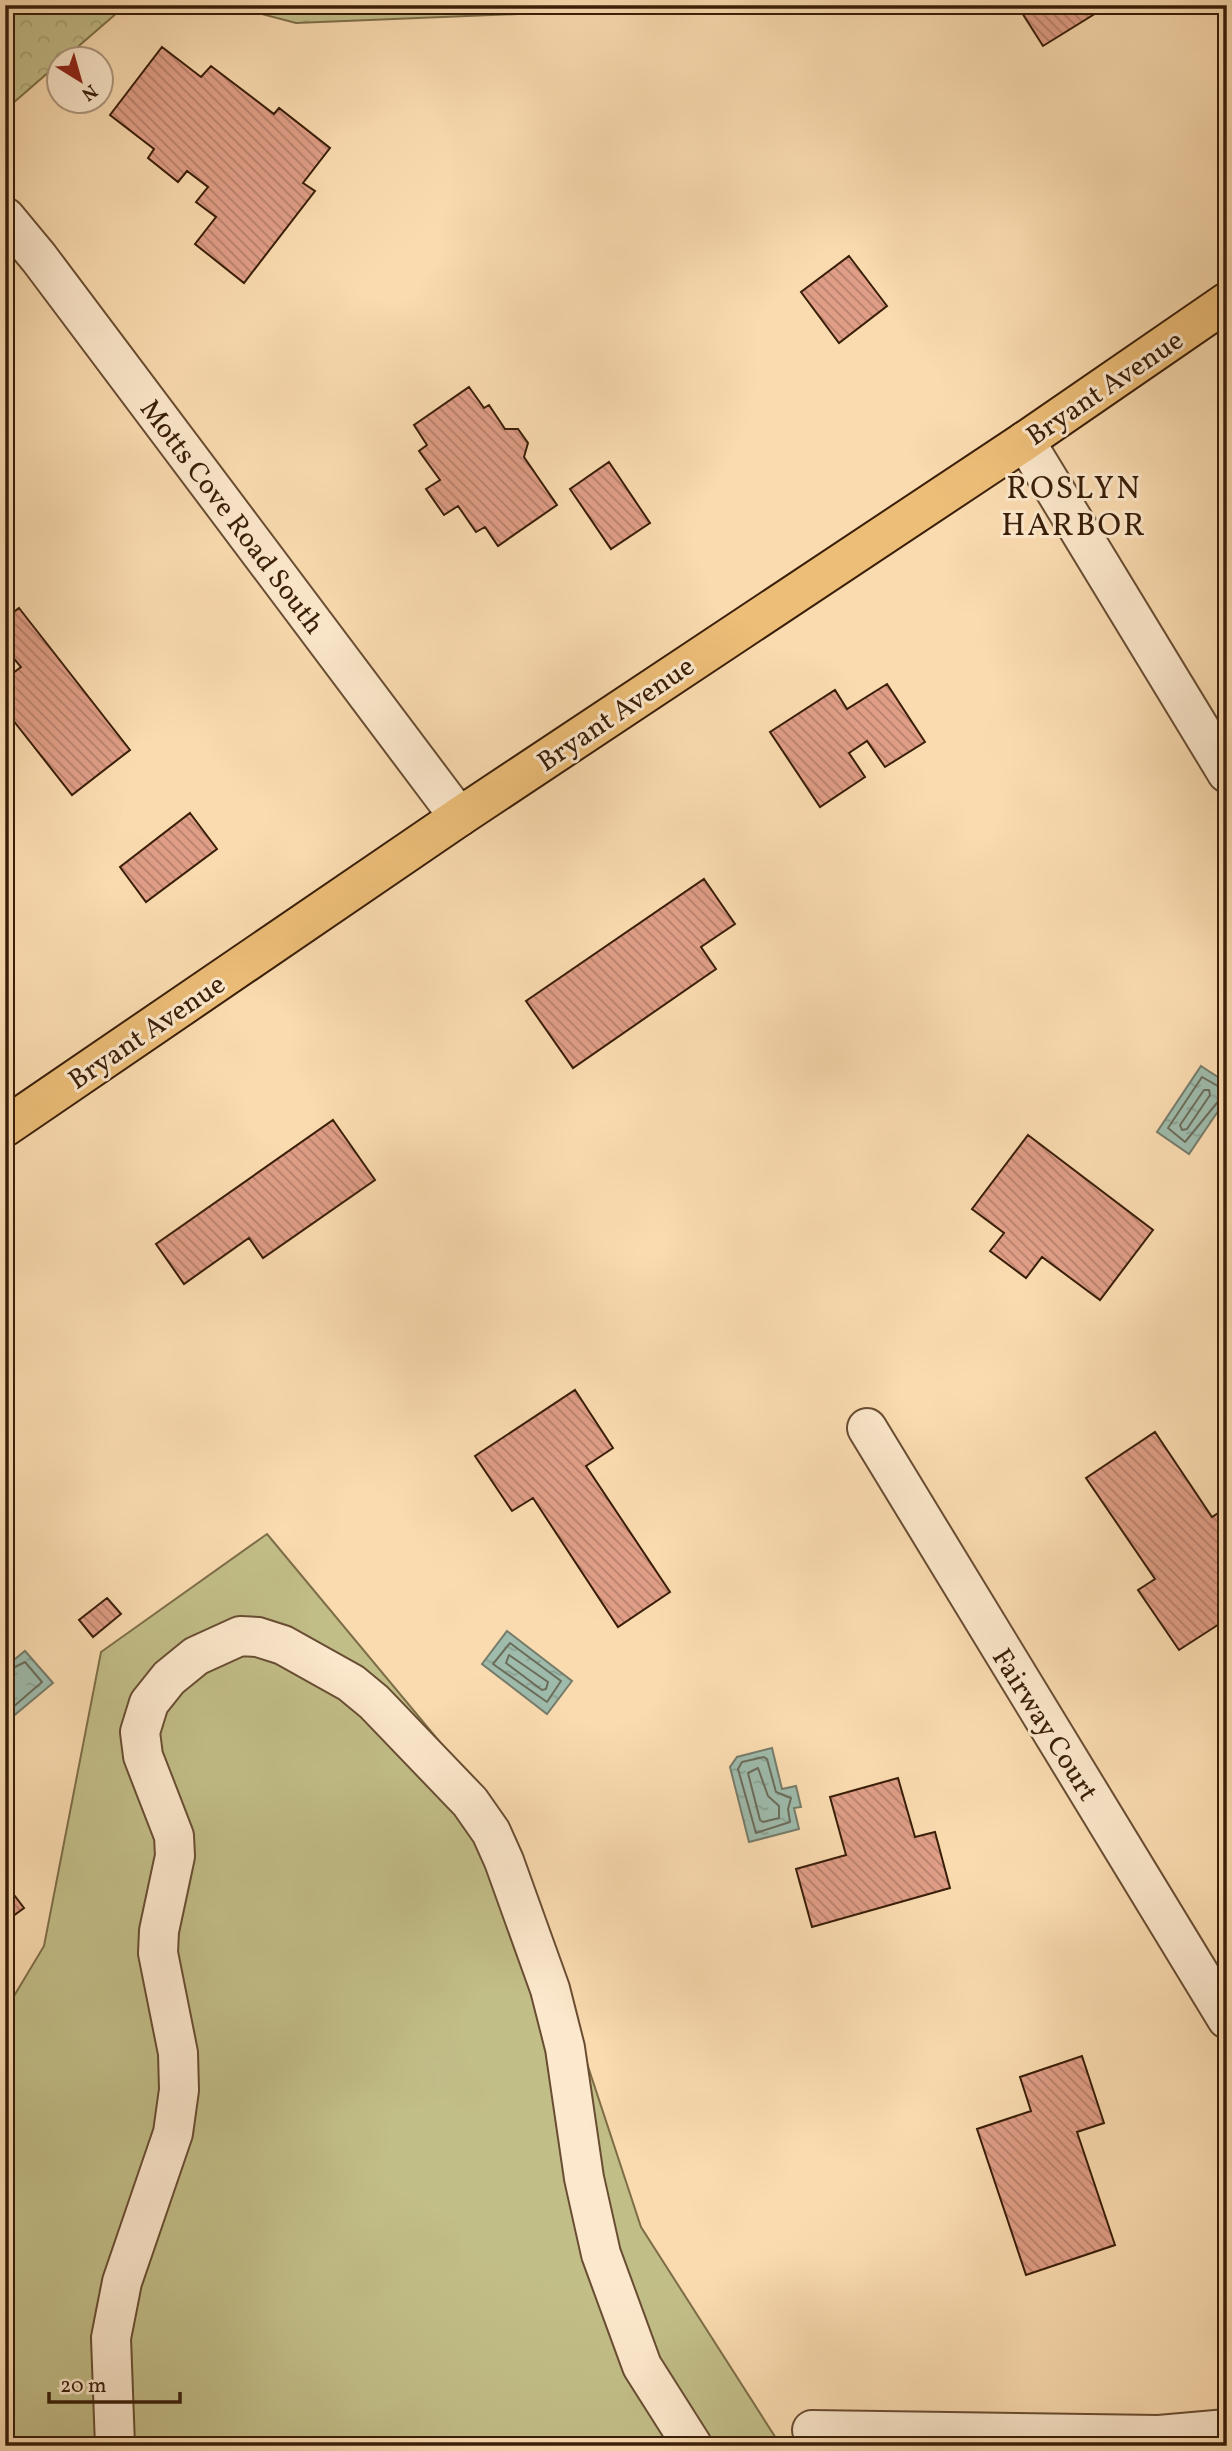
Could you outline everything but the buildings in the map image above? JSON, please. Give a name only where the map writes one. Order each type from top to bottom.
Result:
[{"type":"main road","name":"Bryant Avenue","points":[[5,1127],[459,817],[1025,441],[1227,302]]},
{"type":"street","name":"Motts Cove Road South","points":[[5,217],[39,258],[459,817]]},
{"type":"street","points":[[1025,441],[1227,773]]},
{"type":"street","name":"Fairway Court","points":[[867,1428],[1227,2019]]},
{"type":"street","points":[[115,2446],[111,2338],[122,2282],[173,2133],[179,2090],[178,2053],[158,1953],[159,1931],[175,1856],[174,1836],[143,1756],[140,1732],[149,1703],[169,1678],[196,1656],[240,1636],[258,1637],[283,1645],[351,1683],[374,1702],[470,1802],[491,1832],[505,1861],[550,1989],[565,2048],[584,2178],[601,2254],[642,2366],[692,2445]]},
{"type":"street","points":[[813,2430],[1159,2435],[1227,2429]]},
{"type":"green space","points":[[5,5],[126,5],[79,46],[46,46],[46,74],[5,110]]},
{"type":"green space","points":[[227,5],[565,5],[518,14],[296,23]]},
{"type":"green space","points":[[267,1534],[508,1824],[641,2227],[781,2446],[5,2446],[5,2011],[44,1946],[101,1652]]},
{"type":"water","points":[[1201,1066],[1227,1083],[1227,1098],[1189,1154],[1157,1132]]},
{"type":"water","points":[[507,1631],[572,1681],[547,1714],[482,1664]]},
{"type":"water","points":[[25,1651],[53,1683],[5,1723],[5,1667]]},
{"type":"water","points":[[772,1748],[782,1789],[796,1786],[801,1807],[794,1808],[799,1829],[749,1842],[730,1767],[737,1757]]},
{"type":"district","name":"ROSLYN HARBOR","points":[[1074,506]]}]
